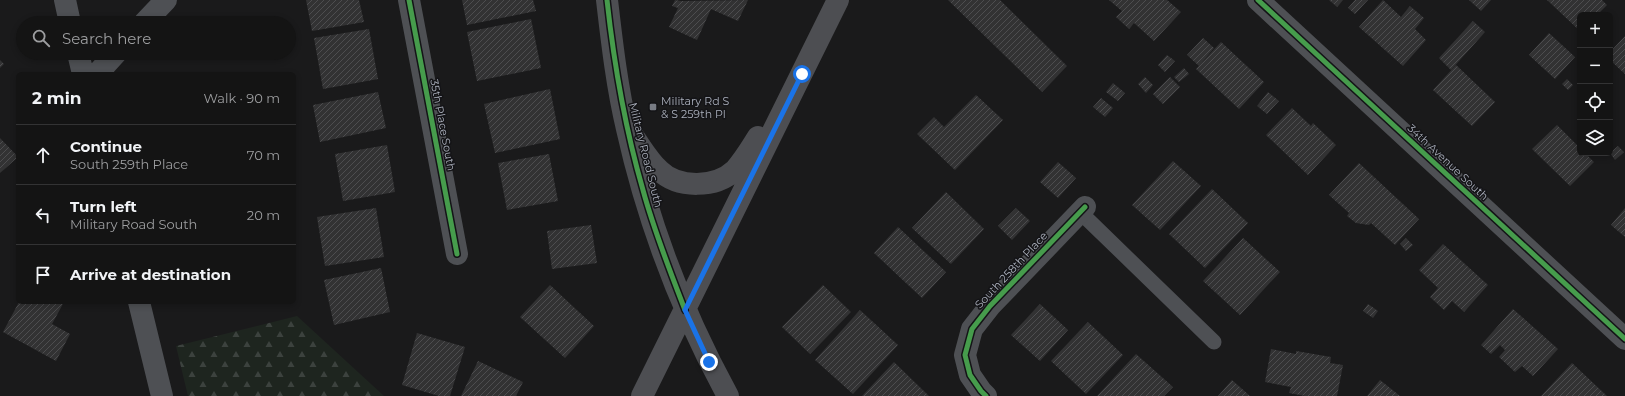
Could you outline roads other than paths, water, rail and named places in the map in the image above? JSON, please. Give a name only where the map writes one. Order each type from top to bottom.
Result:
[{"type":"main road","name":"Military Road South","points":[[607,0],[614,57],[627,129],[642,190],[662,251],[685,310],[709,362],[728,396]]},
{"type":"main road","points":[[642,396],[838,0]]},
{"type":"main road","points":[[627,129],[659,171],[669,178],[687,184],[702,184],[717,180],[734,170],[749,151],[802,74]]},
{"type":"street","points":[[65,0],[68,16]]},
{"type":"street","points":[[151,16],[166,0]]},
{"type":"street","name":"35th Place South","points":[[409,0],[456,254]]},
{"type":"street","name":"34th Avenue South","points":[[1258,0],[1625,339]]},
{"type":"street","points":[[80,60],[83,72]]},
{"type":"street","points":[[99,72],[110,60]]},
{"type":"street","name":"South 258th Place","points":[[986,396],[970,375],[965,356],[972,330],[990,306],[1082,209]]},
{"type":"street","points":[[139,304],[162,396]]},
{"type":"lane","points":[[1082,209],[1214,342]]},
{"type":"place","name":"Military Rd S & S 259th Pl","points":[[653,107]]}]
